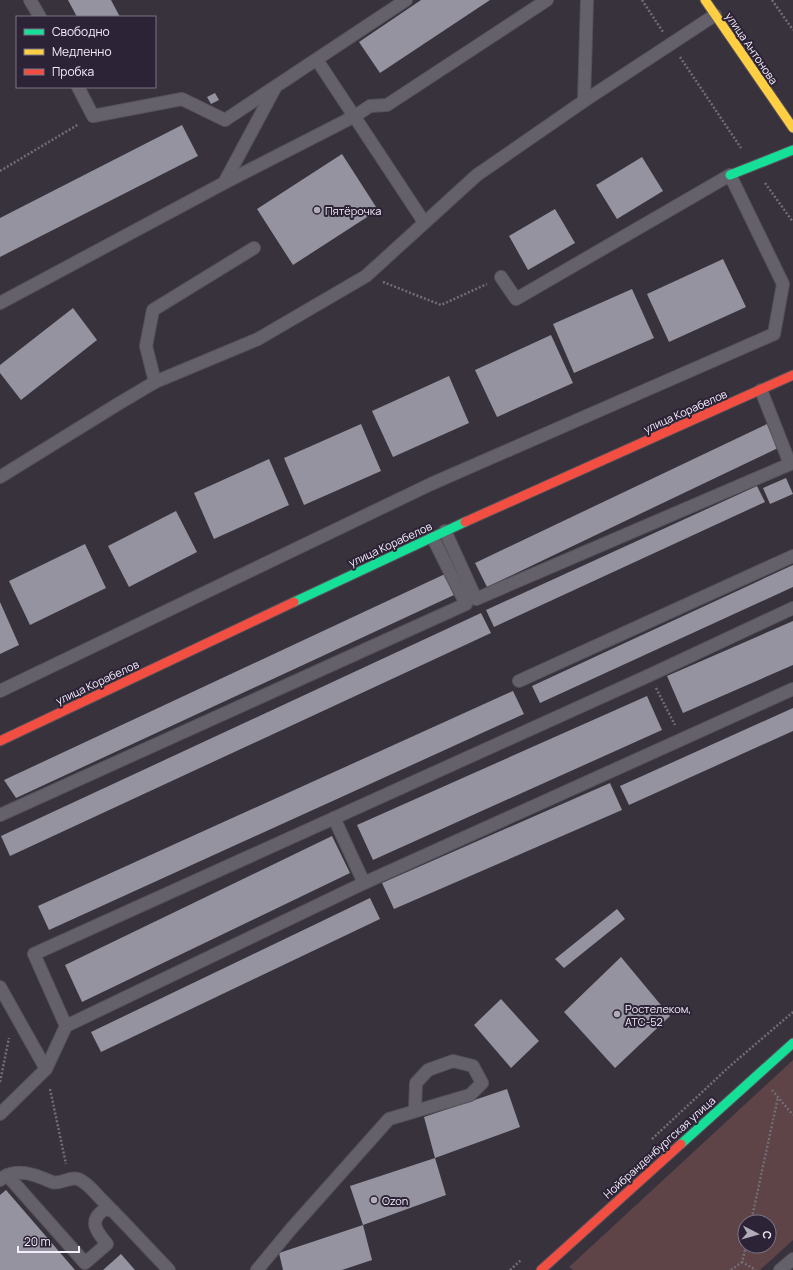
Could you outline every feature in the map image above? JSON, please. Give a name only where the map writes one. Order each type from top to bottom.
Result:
[{"type":"street","name":"улица Антонова","points":[[705,0],[793,128]]},
{"type":"street","points":[[730,175],[793,150]]},
{"type":"street","name":"улица Корабелов","points":[[0,741],[433,538],[445,531],[793,375]]},
{"type":"street","name":"Нойбранденбургская улица","points":[[541,1270],[793,1042]]},
{"type":"lane","points":[[30,0],[39,16]]},
{"type":"lane","points":[[79,88],[93,116],[182,99],[225,120],[406,0]]},
{"type":"lane","points":[[0,303],[224,183],[355,116],[370,106],[387,105],[547,0]]},
{"type":"lane","points":[[584,101],[587,0]]},
{"type":"lane","points":[[0,477],[155,382],[258,339],[366,276],[477,175],[584,101],[715,15]]},
{"type":"lane","points":[[317,60],[424,222]]},
{"type":"lane","points":[[224,183],[276,87]]},
{"type":"lane","points":[[0,691],[431,484],[774,334],[783,284],[730,175],[516,299],[501,277]]},
{"type":"lane","points":[[155,382],[146,346],[153,310],[254,248]]},
{"type":"lane","points":[[445,531],[476,599],[790,464],[761,390]]},
{"type":"lane","points":[[0,816],[466,604],[433,538]]},
{"type":"lane","points":[[519,681],[793,556]]},
{"type":"lane","points":[[66,1026],[34,954],[650,676],[793,608]]},
{"type":"lane","points":[[0,1114],[46,1069],[66,1026],[364,883],[793,689]]},
{"type":"lane","points":[[334,818],[364,883]]},
{"type":"lane","points":[[0,987],[46,1069]]},
{"type":"lane","points":[[257,1270],[291,1229],[389,1119],[415,1110],[470,1095],[482,1083],[473,1066],[453,1061],[428,1070],[416,1083],[415,1110]]},
{"type":"lane","points":[[4,1177],[23,1173],[39,1176],[54,1183],[70,1179],[78,1179],[85,1183],[113,1211],[168,1270]]},
{"type":"lane","points":[[4,1177],[85,1263],[107,1244],[96,1232],[95,1222],[100,1213],[105,1209],[113,1211]]},
{"type":"lane","points":[[780,1270],[793,1259]]},
{"type":"path","points":[[642,0],[753,166],[793,222]]},
{"type":"path","points":[[772,0],[793,30]]},
{"type":"path","points":[[0,171],[93,116]]},
{"type":"path","points":[[366,276],[441,305],[501,277]]},
{"type":"path","points":[[650,676],[682,739]]},
{"type":"path","points":[[0,1082],[14,1012]]},
{"type":"path","points":[[46,1069],[70,1179]]},
{"type":"path","points":[[758,1074],[793,1115]]},
{"type":"path","points":[[753,1214],[778,1097]]},
{"type":"path","points":[[731,1270],[742,1262],[744,1254]]},
{"type":"path","points":[[742,1262],[756,1270]]},
{"type":"shaded area","points":[[793,1060],[793,1240],[760,1270],[573,1270],[569,1267]]},
{"type":"building","points":[[68,0],[111,0],[119,16],[76,16]]},
{"type":"building","points":[[421,0],[490,0],[380,73],[359,42]]},
{"type":"building","points":[[215,93],[219,100],[211,104],[207,97]]},
{"type":"building","points":[[182,125],[198,156],[0,257],[0,218]]},
{"type":"building","name":"Пятёрочка","points":[[342,154],[378,210],[293,265],[257,209]]},
{"type":"building","points":[[642,157],[663,191],[617,219],[596,185]]},
{"type":"building","points":[[555,209],[575,243],[528,270],[509,236]]},
{"type":"building","points":[[723,259],[746,307],[669,342],[647,294]]},
{"type":"building","points":[[632,289],[654,338],[574,373],[553,324]]},
{"type":"building","points":[[73,308],[97,340],[21,400],[0,373],[0,365]]},
{"type":"building","points":[[551,335],[573,383],[497,417],[475,370]]},
{"type":"building","points":[[449,376],[469,423],[393,457],[372,411]]},
{"type":"building","points":[[361,424],[381,471],[304,505],[284,458]]},
{"type":"building","points":[[767,424],[778,448],[487,587],[475,563]]},
{"type":"building","points":[[269,459],[289,505],[214,539],[194,493]]},
{"type":"building","points":[[786,478],[793,494],[770,504],[763,488]]},
{"type":"building","points":[[757,486],[765,502],[494,627],[486,610]]},
{"type":"building","points":[[176,511],[197,552],[129,587],[108,546]]},
{"type":"building","points":[[85,544],[106,588],[30,625],[9,581]]},
{"type":"building","points":[[793,565],[793,587],[540,703],[532,686]]},
{"type":"building","points":[[445,574],[454,595],[16,798],[4,780]]},
{"type":"building","points":[[0,602],[19,645],[0,654]]},
{"type":"building","points":[[481,613],[491,633],[10,856],[1,836]]},
{"type":"building","points":[[793,621],[793,665],[683,713],[667,676]]},
{"type":"building","points":[[513,691],[524,714],[49,930],[38,906]]},
{"type":"building","points":[[647,696],[662,730],[373,860],[357,825]]},
{"type":"building","points":[[793,708],[793,731],[629,805],[620,786]]},
{"type":"building","points":[[610,783],[622,810],[394,909],[382,883]]},
{"type":"building","points":[[332,836],[350,873],[82,1002],[65,965]]},
{"type":"building","points":[[370,898],[380,919],[101,1052],[91,1032]]},
{"type":"building","points":[[617,909],[625,919],[564,968],[555,959]]},
{"type":"building","name":"Ростелеком, АТС-52","points":[[621,957],[670,1016],[615,1068],[564,1012]]},
{"type":"building","points":[[501,999],[539,1041],[511,1068],[474,1025]]},
{"type":"building","points":[[507,1089],[520,1127],[435,1158],[424,1117]]},
{"type":"building","points":[[435,1158],[446,1195],[363,1225],[350,1186]]},
{"type":"building","points":[[6,1190],[75,1270],[0,1270],[0,1195]]},
{"type":"building","points":[[363,1225],[372,1260],[342,1270],[283,1270],[279,1253]]},
{"type":"building","points":[[121,1254],[135,1270],[103,1270]]},
{"type":"traffic: fast","points":[[730,175],[793,150]]},
{"type":"traffic: fast","points":[[294,602],[465,522]]},
{"type":"traffic: fast","points":[[681,1144],[793,1043]]},
{"type":"traffic: slow","points":[[705,0],[793,128]]},
{"type":"traffic: jam","points":[[465,522],[793,375]]},
{"type":"traffic: jam","points":[[0,741],[294,602]]},
{"type":"traffic: jam","points":[[541,1270],[681,1144]]},
{"type":"place","name":"Пятёрочка","points":[[317,210]]},
{"type":"place","name":"Ростелеком, АТС-52","points":[[617,1014]]},
{"type":"place","name":"Ozon","points":[[374,1200]]}]
